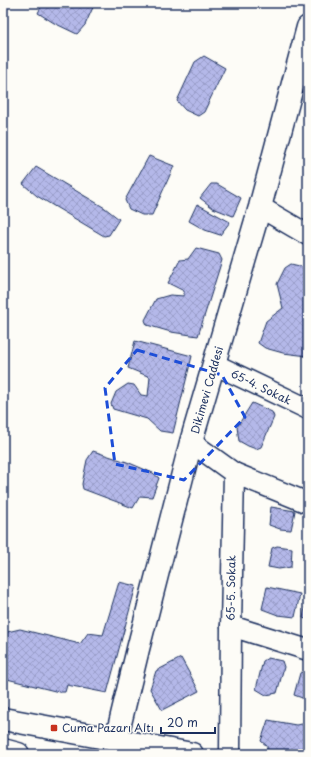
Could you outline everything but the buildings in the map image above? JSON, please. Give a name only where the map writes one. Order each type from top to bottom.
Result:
[{"type":"street","name":"Dikimevi Caddesi","points":[[118,747],[138,649],[191,442],[260,207],[302,74],[308,27]]},
{"type":"street","points":[[260,207],[308,235]]},
{"type":"street","name":"65-4. Sokak","points":[[214,364],[308,409]]},
{"type":"street","points":[[191,442],[234,474],[308,503]]},
{"type":"street","name":"65-5. Sokak","points":[[230,754],[234,474]]},
{"type":"street","points":[[231,626],[308,650]]},
{"type":"street","points":[[3,718],[118,747],[192,754]]},
{"type":"street","points":[[3,750],[18,754]]},
{"type":"highlighted area","points":[[137,350],[222,375],[245,417],[184,480],[115,464],[105,388]]},
{"type":"place","name":"Cuma Pazarı Altı","points":[[54,728]]}]
